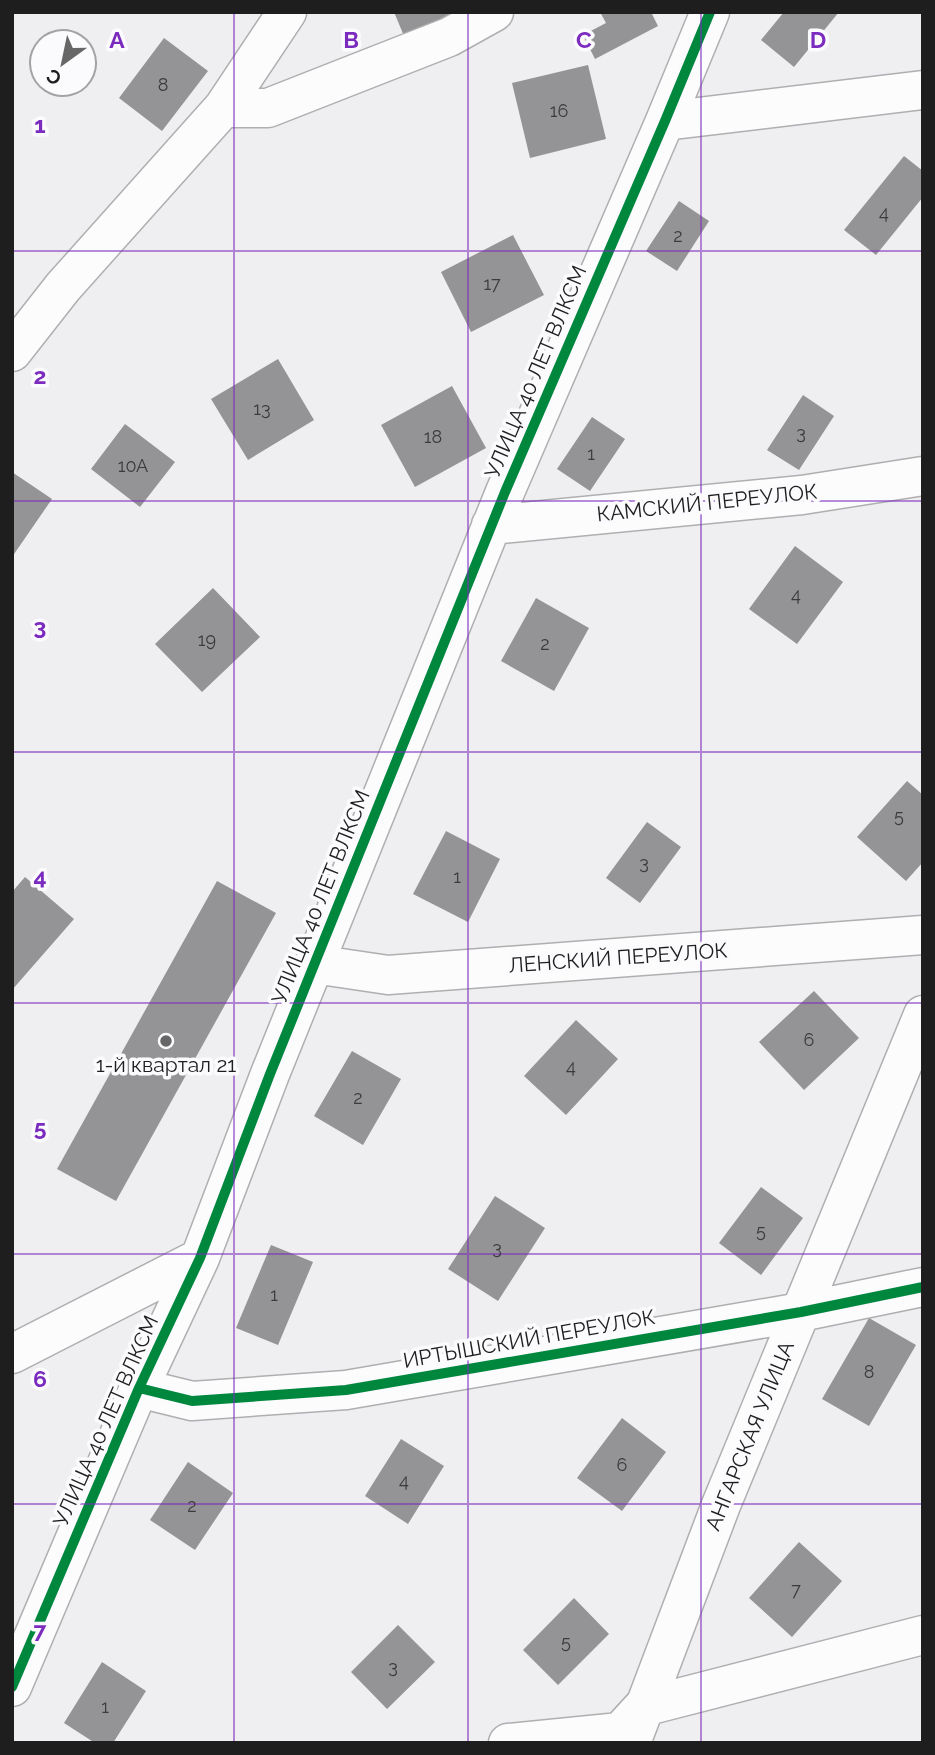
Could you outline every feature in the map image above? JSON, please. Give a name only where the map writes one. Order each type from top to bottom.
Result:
[{"type":"street","points":[[12,352],[63,287],[223,108],[287,12]]},
{"type":"street","points":[[223,108],[268,108],[449,37],[494,12]]},
{"type":"street","name":"УЛИЦА 40 ЛЕТ ВЛКСМ","points":[[12,1687],[139,1388],[200,1258],[314,964],[491,525],[710,12]]},
{"type":"street","points":[[665,121],[923,90]]},
{"type":"street","name":"КАМСКИЙ ПЕРЕУЛОК","points":[[491,525],[802,495],[923,475]]},
{"type":"street","name":"ЛЕНСКИЙ ПЕРЕУЛОК","points":[[314,964],[387,975],[923,935]]},
{"type":"street","name":"АНГАРСКАЯ УЛИЦА","points":[[631,1743],[721,1505],[923,1014]]},
{"type":"street","points":[[12,1354],[200,1258]]},
{"type":"street","name":"ИРТЫШСКИЙ ПЕРЕУЛОК","points":[[139,1388],[192,1401],[346,1390],[801,1312],[923,1287]]},
{"type":"street","points":[[509,1743],[620,1732],[643,1707],[923,1635]]},
{"type":"building","points":[[394,12],[457,12],[404,36]]},
{"type":"building","points":[[600,12],[651,12],[658,26],[595,59],[583,35],[606,23]]},
{"type":"building","points":[[784,12],[839,12],[794,67],[761,40]]},
{"type":"building","points":[[164,38],[208,71],[162,131],[119,98]]},
{"type":"building","points":[[588,65],[606,139],[530,158],[512,83]]},
{"type":"building","points":[[904,156],[923,171],[923,197],[876,255],[844,230]]},
{"type":"building","points":[[679,201],[709,221],[677,271],[646,251]]},
{"type":"building","points":[[513,235],[544,295],[471,332],[441,272]]},
{"type":"building","points":[[278,359],[314,420],[248,460],[211,399]]},
{"type":"building","points":[[452,386],[486,448],[415,487],[381,425]]},
{"type":"building","points":[[803,395],[834,416],[799,470],[767,450]]},
{"type":"building","points":[[592,417],[625,439],[590,491],[557,469]]},
{"type":"building","points":[[125,424],[175,462],[140,507],[91,469]]},
{"type":"building","points":[[12,472],[52,499],[12,557]]},
{"type":"building","points":[[795,546],[843,582],[797,644],[749,609]]},
{"type":"building","points":[[213,588],[260,637],[202,692],[155,644]]},
{"type":"building","points":[[536,598],[589,628],[554,691],[501,661]]},
{"type":"building","points":[[907,781],[923,795],[923,862],[906,881],[857,837]]},
{"type":"building","points":[[647,822],[681,847],[640,903],[606,878]]},
{"type":"building","points":[[446,831],[500,859],[468,922],[413,894]]},
{"type":"building","points":[[25,877],[74,919],[12,990],[12,892]]},
{"type":"building","name":"1-й квартал 21","points":[[217,881],[276,913],[116,1201],[57,1169]]},
{"type":"building","points":[[814,991],[859,1038],[804,1090],[759,1042]]},
{"type":"building","points":[[576,1020],[618,1059],[566,1115],[524,1076]]},
{"type":"building","points":[[352,1051],[401,1079],[363,1145],[314,1116]]},
{"type":"building","points":[[761,1187],[803,1218],[761,1275],[719,1243]]},
{"type":"building","points":[[495,1196],[545,1228],[498,1301],[448,1269]]},
{"type":"building","points":[[271,1245],[313,1262],[278,1345],[236,1328]]},
{"type":"building","points":[[869,1318],[916,1345],[869,1426],[822,1399]]},
{"type":"building","points":[[622,1418],[666,1452],[622,1511],[577,1478]]},
{"type":"building","points":[[401,1439],[444,1466],[408,1524],[365,1496]]},
{"type":"building","points":[[188,1462],[233,1493],[195,1550],[150,1520]]},
{"type":"building","points":[[799,1542],[842,1581],[792,1637],[749,1598]]},
{"type":"building","points":[[574,1598],[609,1634],[558,1685],[523,1650]]},
{"type":"building","points":[[398,1625],[435,1662],[387,1709],[351,1672]]},
{"type":"building","points":[[102,1662],[146,1691],[113,1743],[95,1743],[64,1723]]},
{"type":"cycle path","points":[[12,1687],[139,1388],[200,1258],[270,1074],[505,492],[710,12]]},
{"type":"cycle path","points":[[139,1388],[192,1401],[346,1390],[801,1312],[923,1287]]},
{"type":"place","name":"1-й квартал 21","points":[[166,1041]]}]
